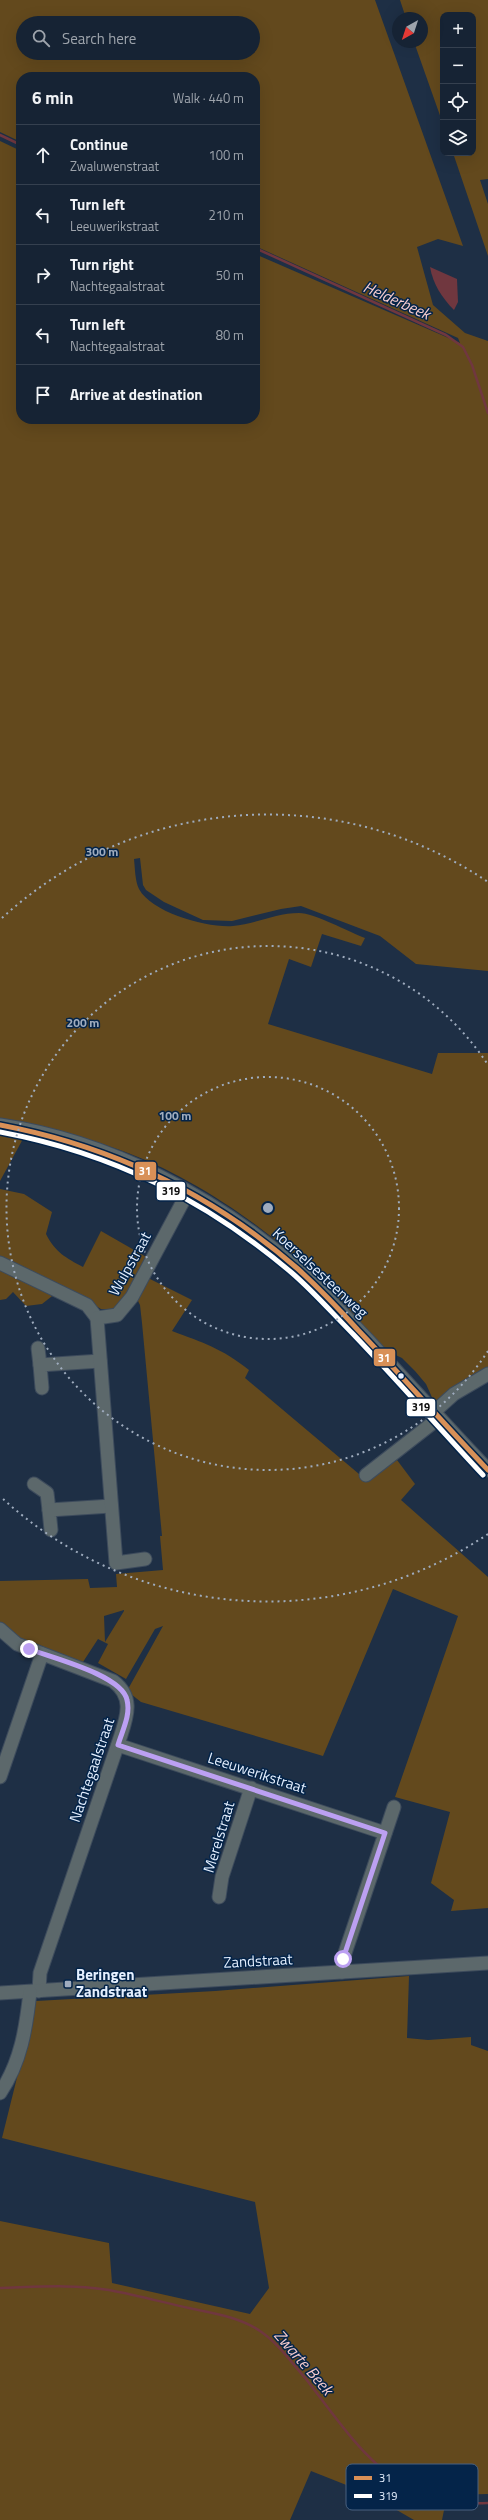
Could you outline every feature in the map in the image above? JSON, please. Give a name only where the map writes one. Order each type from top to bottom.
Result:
[{"type":"street","name":"Koerselsesteenweg","points":[[0,1125],[66,1140],[113,1155],[188,1192],[235,1219],[299,1270],[323,1293],[488,1470]]},
{"type":"street","name":"Wulpstraat","points":[[97,1318],[117,1315],[132,1297],[188,1192]]},
{"type":"street","points":[[0,1262],[87,1305],[97,1318],[116,1563],[145,1559]]},
{"type":"street","points":[[38,1348],[42,1388]]},
{"type":"street","points":[[40,1365],[100,1361]]},
{"type":"street","points":[[366,1475],[436,1415],[454,1394],[488,1374]]},
{"type":"street","points":[[34,1484],[47,1493],[51,1530]]},
{"type":"street","points":[[49,1510],[111,1506]]},
{"type":"street","name":"Nachtegaalstraat","points":[[0,1629],[17,1644],[104,1677],[120,1686],[125,1693],[128,1708],[118,1745],[40,1973],[35,1992]]},
{"type":"street","points":[[0,1777],[42,1654]]},
{"type":"street","name":"Leeuwerikstraat","points":[[118,1745],[385,1833]]},
{"type":"street","name":"Merelstraat","points":[[219,1897],[222,1878],[251,1788]]},
{"type":"street","points":[[342,1972],[343,1959],[394,1807]]},
{"type":"street","name":"Zandstraat","points":[[0,1993],[35,1992],[488,1962]]},
{"type":"street","points":[[0,2093],[14,2068],[35,1992]]},
{"type":"shaded area","points":[[0,0],[375,0],[463,246],[438,239],[417,247],[433,305],[465,333],[488,341],[488,971],[416,964],[380,936],[301,906],[281,909],[232,921],[203,920],[164,902],[146,890],[143,885],[140,858],[134,859],[135,874],[138,886],[146,898],[168,912],[195,922],[233,926],[290,913],[299,913],[322,919],[365,938],[361,946],[322,934],[311,967],[289,959],[268,1024],[432,1074],[438,1053],[488,1053],[488,1370],[435,1404],[426,1384],[402,1358],[387,1351],[326,1286],[296,1258],[274,1239],[225,1203],[173,1173],[120,1150],[61,1132],[0,1119],[0,141],[16,149],[16,424],[260,424],[260,256],[460,343],[458,338],[260,248],[260,72],[16,72],[16,140],[0,132]]},
{"type":"shaded area","points":[[400,0],[488,0],[488,179],[480,180],[488,204],[488,256],[454,156],[476,156],[476,12],[440,12],[440,116],[416,48],[428,48],[428,12],[404,12]]},
{"type":"shaded area","points":[[430,267],[457,279],[458,302],[454,310],[439,290],[433,279]]},
{"type":"shaded area","points":[[0,1133],[24,1137],[0,1181]]},
{"type":"shaded area","points":[[0,1189],[24,1194],[52,1212],[46,1234],[49,1240],[62,1254],[71,1261],[83,1267],[101,1231],[148,1258],[118,1309],[101,1309],[65,1288],[0,1260]]},
{"type":"shaded area","points":[[0,1267],[56,1293],[42,1304],[26,1306],[13,1292],[6,1299],[0,1300]]},
{"type":"shaded area","points":[[146,1277],[192,1300],[172,1331],[221,1351],[239,1362],[249,1370],[245,1378],[359,1474],[368,1479],[397,1460],[415,1484],[401,1500],[488,1577],[488,1908],[451,1911],[454,1900],[431,1883],[450,1812],[395,1797],[458,1616],[393,1589],[323,1756],[141,1702],[127,1691],[163,1626],[155,1629],[126,1679],[98,1663],[108,1644],[98,1639],[81,1665],[21,1642],[0,1623],[0,1581],[88,1579],[90,1588],[117,1587],[116,1574],[163,1570],[160,1536],[162,1536],[142,1323],[140,1305],[136,1297]],"holes":[[[124,1611],[105,1642],[104,1616]]]},
{"type":"shaded area","points":[[409,1976],[407,2038],[428,2040],[471,2037],[471,2045],[488,2051],[488,2494],[478,2494],[478,2464],[346,2464],[346,2485],[311,2471],[290,2520],[0,2520],[0,2221],[109,2243],[112,2283],[250,2314],[269,2288],[255,2202],[2,2138],[36,2001],[215,1991]]},
{"type":"shaded area","points":[[397,2510],[444,2510],[442,2520],[414,2520]]},
{"type":"waterway","name":"Helderbeek","points":[[0,135],[16,143]]},
{"type":"waterway","name":"Helderbeek","points":[[260,250],[446,335],[463,347],[472,365],[488,413]]},
{"type":"waterway","name":"Zwarte Beek","points":[[0,2288],[68,2286],[95,2288],[129,2294],[244,2322],[260,2331],[279,2347],[361,2449],[377,2464]]},
{"type":"waterway","name":"Zwarte Beek","points":[[478,2503],[488,2503]]},
{"type":"transit line","name":"31","points":[[0,1125],[41,1134],[120,1160],[195,1196],[231,1218],[265,1242],[298,1269],[344,1314],[488,1470]]},
{"type":"transit line","name":"319","points":[[0,1132],[41,1141],[81,1153],[119,1167],[156,1183],[226,1223],[292,1273],[316,1295],[483,1475]]},
{"type":"place","name":"Beringen Zandstraat","points":[[68,1984]]},
{"type":"route","points":[[29,1649],[104,1677],[120,1686],[128,1700],[128,1708],[118,1745],[380,1830],[385,1833],[343,1959]]}]
